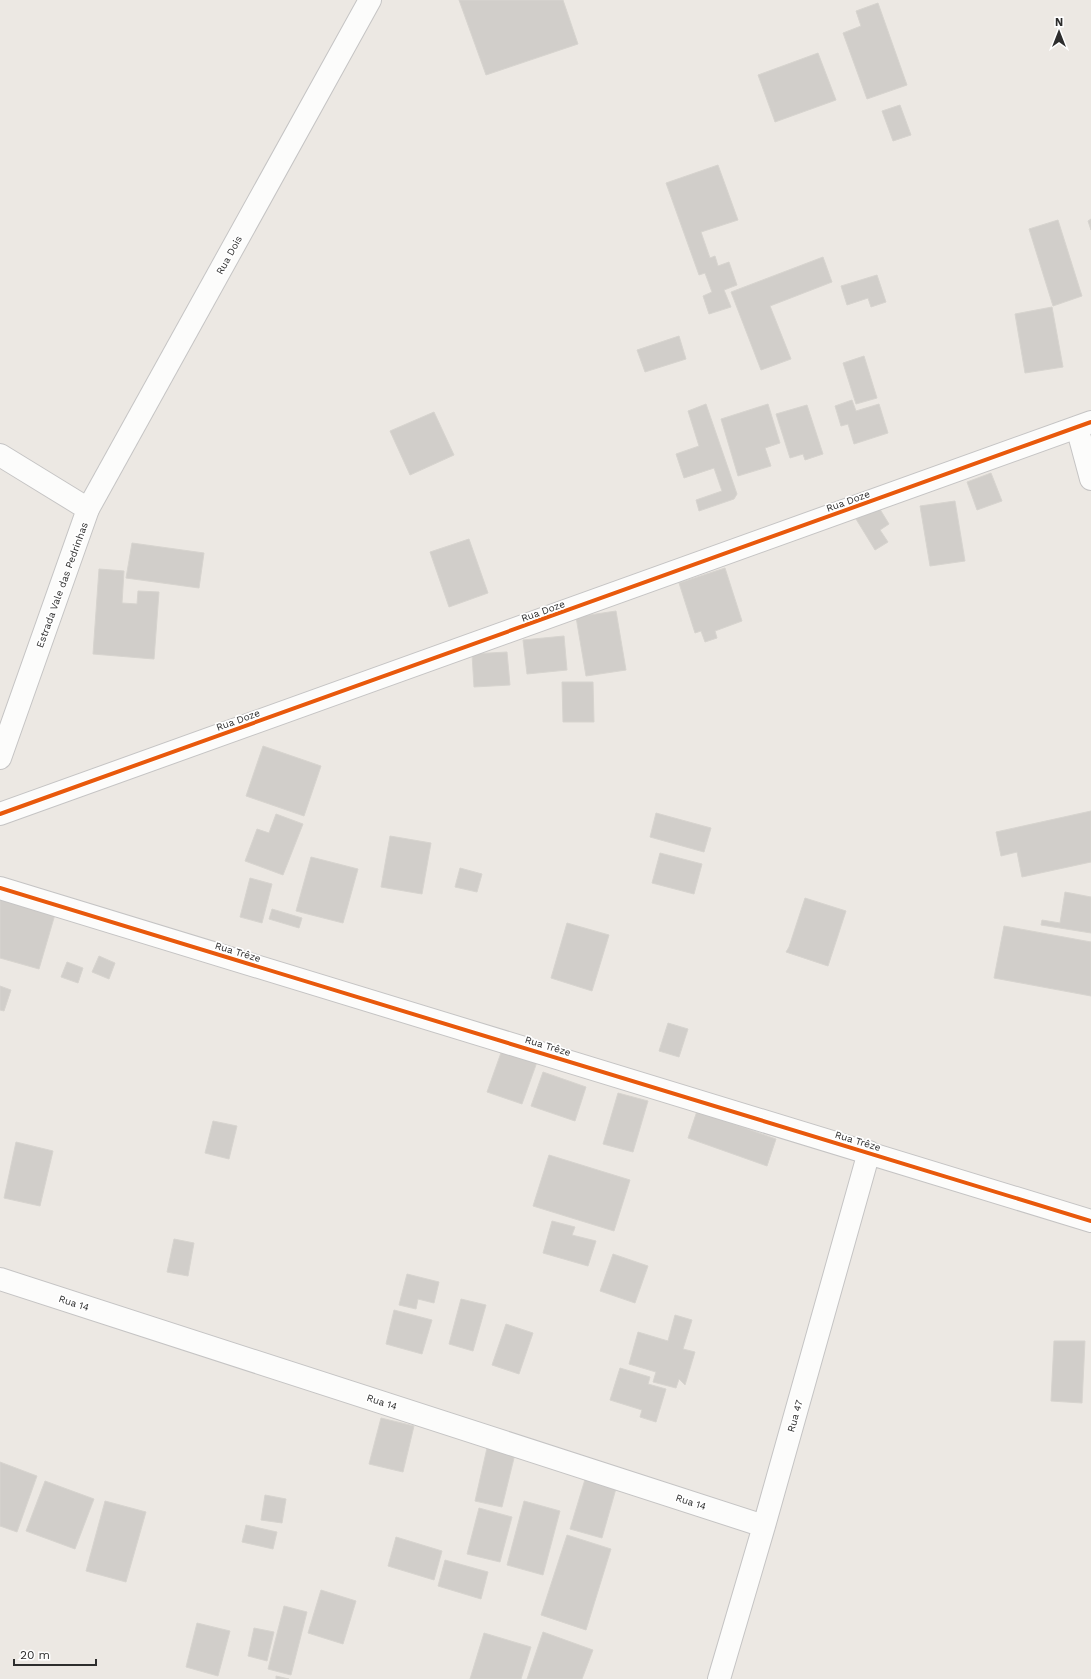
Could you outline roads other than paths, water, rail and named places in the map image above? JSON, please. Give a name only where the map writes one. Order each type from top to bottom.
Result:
[{"type":"street","name":"Rua Dois","points":[[88,509],[370,0]]},
{"type":"street","points":[[1084,425],[1091,479]]},
{"type":"street","name":"Rua Doze","points":[[0,814],[1084,425]]},
{"type":"street","name":"Estrada Vale das Pedrinhas","points":[[0,455],[88,509],[0,758]]},
{"type":"street","name":"Rua Trêze","points":[[0,888],[1091,1221]]},
{"type":"street","name":"Rua 47","points":[[719,1679],[764,1526],[869,1152]]},
{"type":"street","name":"Rua 14","points":[[0,1279],[764,1526]]}]
